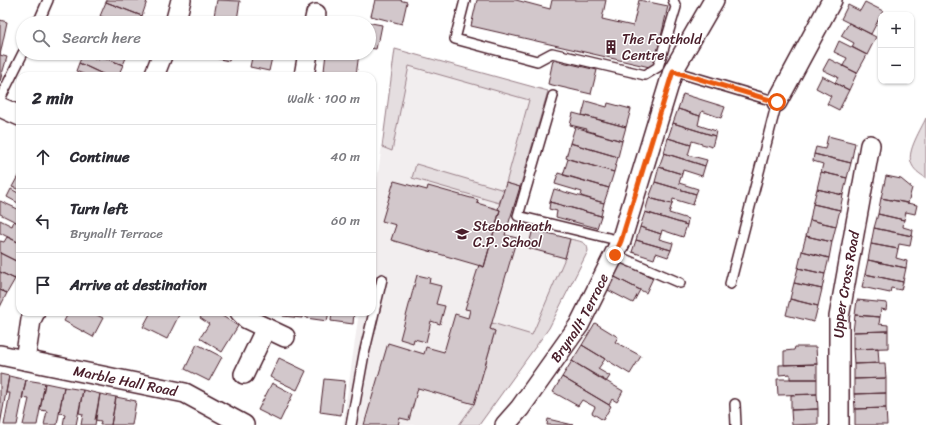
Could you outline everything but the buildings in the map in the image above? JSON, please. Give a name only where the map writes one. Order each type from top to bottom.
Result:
[{"type":"street","points":[[177,16],[181,0]]},
{"type":"street","name":"Brynallt Terrace","points":[[505,425],[520,408],[579,325],[618,248],[673,71],[714,0]]},
{"type":"street","points":[[777,102],[832,0]]},
{"type":"street","points":[[156,72],[160,60]]},
{"type":"street","points":[[305,72],[307,60]]},
{"type":"street","points":[[0,107],[16,114]]},
{"type":"street","name":"Upper Cross Road","points":[[839,425],[839,317],[870,145]]},
{"type":"street","points":[[25,360],[31,320],[33,316]]},
{"type":"street","points":[[243,316],[246,319],[284,337]]},
{"type":"street","points":[[244,374],[266,328]]},
{"type":"street","name":"Marble Hall Road","points":[[0,355],[185,393],[244,425]]},
{"type":"lane","points":[[41,16],[48,0]]},
{"type":"lane","points":[[465,0],[455,39],[537,61],[552,53],[645,75],[658,67],[676,6],[673,0]]},
{"type":"lane","points":[[0,99],[20,60]]},
{"type":"lane","points":[[673,71],[777,102],[730,284]]},
{"type":"lane","points":[[553,96],[518,216],[618,248],[680,284]]},
{"type":"lane","points":[[376,304],[382,279]]},
{"type":"lane","points":[[352,425],[364,354],[373,316]]},
{"type":"lane","points":[[735,404],[736,425]]},
{"type":"shaded area","name":"Stebonheath C.P. School","points":[[395,49],[548,91],[509,223],[585,243],[588,246],[588,251],[549,328],[480,425],[343,425],[358,316],[376,316],[376,189]]},
{"type":"shaded area","points":[[395,49],[548,91],[520,187],[506,183],[529,100],[409,66],[392,151],[382,147]]},
{"type":"shaded area","points":[[926,118],[926,178],[917,172],[913,167],[910,157],[913,146]]},
{"type":"shaded area","points":[[416,164],[504,190],[499,203],[412,178]]},
{"type":"shaded area","points":[[570,239],[584,243],[588,248],[588,251],[549,328],[479,425],[459,425],[474,404],[495,331],[490,329],[492,323],[532,335],[565,258]]},
{"type":"place","name":"The Foothold Centre","points":[[611,47]]},
{"type":"place","name":"Stebonheath C.P. School","points":[[462,234]]},
{"type":"route","points":[[615,255],[621,241],[673,71],[777,102]]}]
